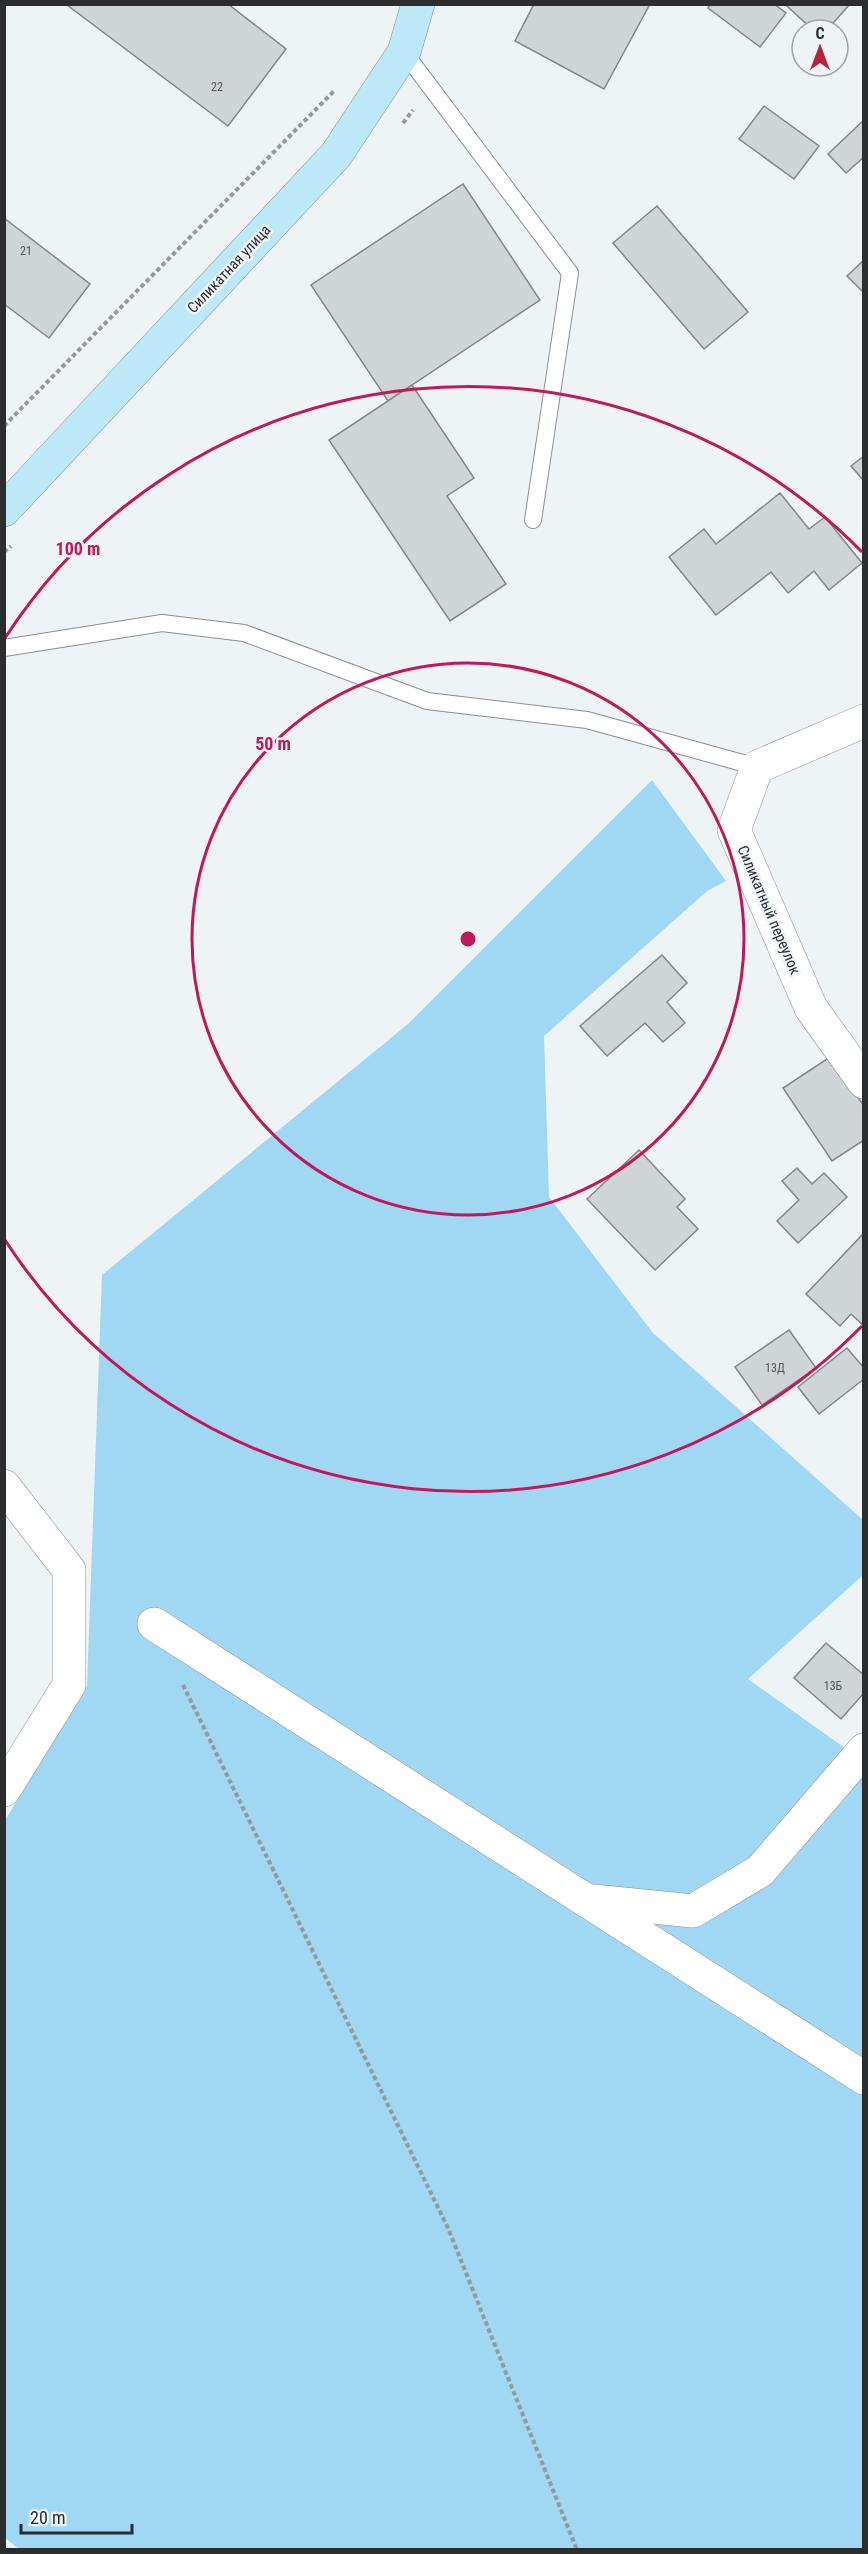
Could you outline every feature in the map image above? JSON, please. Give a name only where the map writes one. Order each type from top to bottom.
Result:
[{"type":"street","name":"Силикатная улица","points":[[4,510],[336,155],[404,52],[418,4]]},
{"type":"street","points":[[757,767],[864,722]]},
{"type":"street","name":"Силикатный переулок","points":[[757,767],[735,830],[811,1008],[864,1082]]},
{"type":"street","points":[[4,1486],[69,1570],[69,1685],[4,1790]]},
{"type":"street","points":[[154,1624],[864,2078]]},
{"type":"street","points":[[585,1900],[693,1911],[760,1871],[864,1750]]},
{"type":"lane","points":[[404,52],[570,273],[532,520]]},
{"type":"lane","points":[[4,648],[162,623],[244,633],[427,701],[587,720],[757,767]]},
{"type":"path","points":[[4,426],[331,92],[386,79]]},
{"type":"path","points":[[179,1677],[448,2228],[577,2550]]},
{"type":"shaded area","points":[[652,780],[726,881],[707,891],[544,1036],[549,1197],[653,1333],[863,1520],[863,1575],[748,1679],[863,1761],[863,2549],[20,2550],[5,2538],[4,1822],[87,1686],[102,1275],[408,1024]]},
{"type":"building","points":[[228,4],[286,49],[228,126],[67,5]]},
{"type":"building","points":[[534,4],[650,4],[604,89],[515,41]]},
{"type":"building","points":[[710,4],[774,4],[786,13],[760,47],[708,8]]},
{"type":"building","points":[[788,4],[850,4],[838,18],[800,18],[787,6]]},
{"type":"building","points":[[764,106],[819,146],[794,179],[739,139]]},
{"type":"building","points":[[864,120],[864,157],[846,173],[828,154]]},
{"type":"building","points":[[463,184],[540,300],[388,401],[311,285]]},
{"type":"building","points":[[657,206],[748,312],[704,349],[613,243]]},
{"type":"building","points":[[4,218],[90,284],[49,338],[4,304]]},
{"type":"building","points":[[864,260],[864,293],[847,276]]},
{"type":"building","points":[[412,385],[474,478],[447,496],[506,584],[450,621],[329,440]]},
{"type":"building","points":[[864,456],[864,481],[851,466]]},
{"type":"building","points":[[780,493],[809,529],[825,517],[862,563],[829,590],[814,571],[788,593],[771,572],[716,615],[669,557],[704,529],[716,544]]},
{"type":"building","points":[[662,955],[687,983],[667,1002],[685,1023],[663,1042],[645,1023],[607,1056],[580,1026]]},
{"type":"building","points":[[830,1057],[864,1106],[864,1140],[832,1161],[783,1088]]},
{"type":"building","points":[[639,1150],[685,1199],[677,1207],[698,1229],[655,1270],[587,1199]]},
{"type":"building","points":[[797,1168],[812,1184],[824,1173],[847,1197],[798,1243],[777,1221],[799,1200],[782,1181]]},
{"type":"building","points":[[864,1233],[864,1326],[851,1314],[840,1326],[806,1294]]},
{"type":"building","points":[[789,1330],[816,1368],[762,1405],[735,1367]]},
{"type":"building","points":[[847,1348],[864,1368],[864,1379],[819,1414],[798,1387]]},
{"type":"building","points":[[826,1643],[864,1675],[864,1693],[841,1719],[794,1678]]}]
